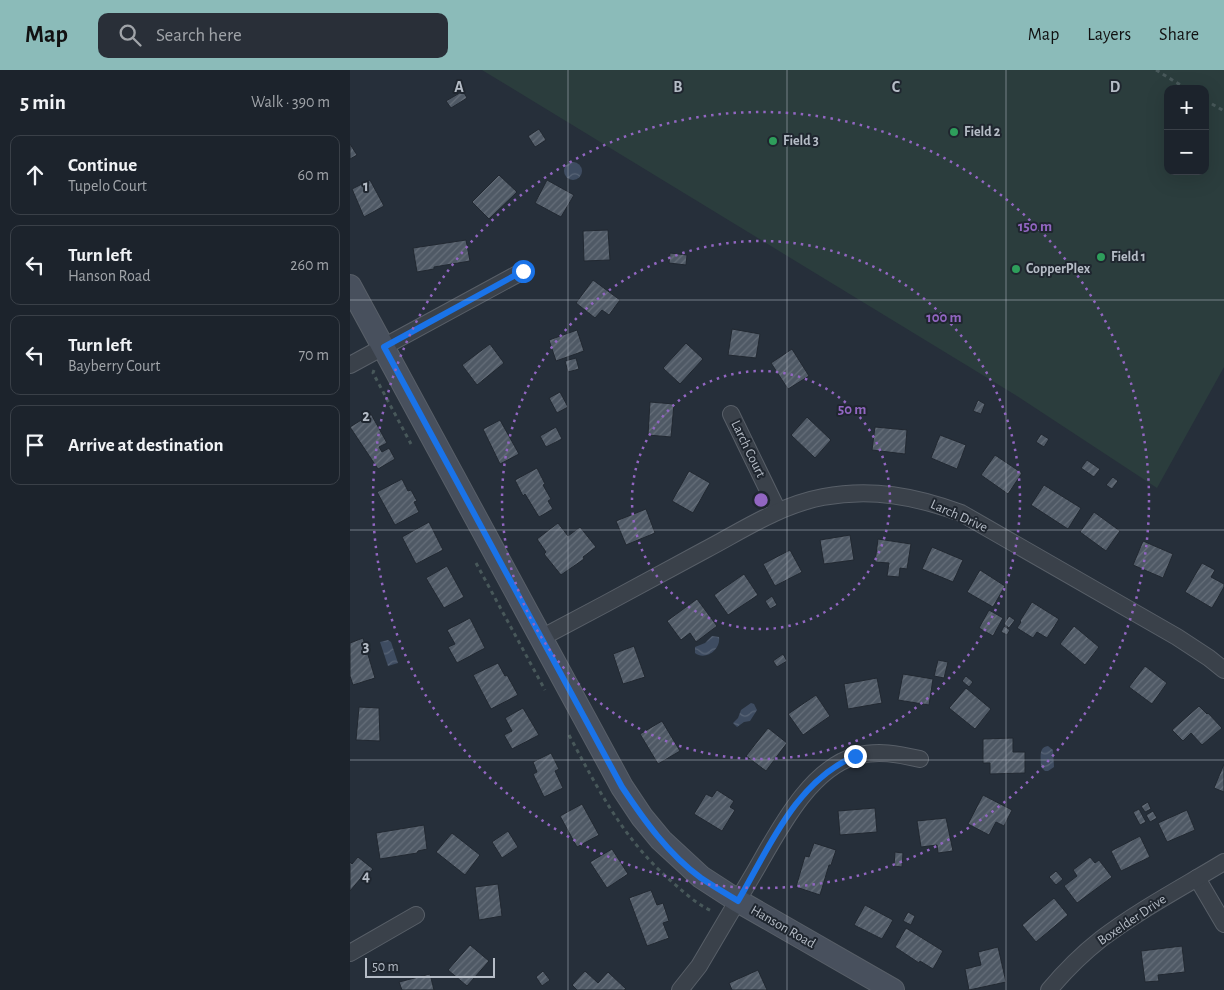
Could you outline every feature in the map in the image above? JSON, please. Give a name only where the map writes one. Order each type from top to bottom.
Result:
[{"type":"street","points":[[350,365],[523,271]]},
{"type":"street","name":"Hanson Road","points":[[350,286],[622,787],[642,817],[661,840],[693,871],[738,901],[893,990]]},
{"type":"street","name":"Larch Court","points":[[731,414],[778,511]]},
{"type":"street","name":"Larch Drive","points":[[541,638],[778,511],[822,498],[860,493],[894,495],[930,502],[960,513],[1177,637],[1210,658],[1224,670]]},
{"type":"street","points":[[680,990],[699,966],[790,811],[812,785],[838,763],[855,756],[890,752],[920,759]]},
{"type":"street","name":"Boxelder Drive","points":[[1049,990],[1062,975],[1100,940],[1132,918],[1224,862]]},
{"type":"street","points":[[1197,878],[1224,924]]},
{"type":"street","points":[[350,952],[416,915]]},
{"type":"path","points":[[1156,70],[1180,85]]},
{"type":"path","points":[[1209,102],[1224,111]]},
{"type":"shaded area","name":"CopperPlex","points":[[482,70],[1224,70],[1224,367],[1157,488],[1017,396]]},
{"type":"water","points":[[573,162],[581,167],[582,171],[577,179],[573,180],[565,175],[564,171],[569,163]]},
{"type":"water","points":[[712,636],[719,637],[719,642],[712,653],[703,656],[695,653],[695,647],[705,643]]},
{"type":"water","points":[[388,640],[391,642],[398,663],[388,666],[380,642]]},
{"type":"water","points":[[751,703],[754,704],[757,710],[750,721],[744,722],[737,727],[733,723],[738,718],[741,710]]},
{"type":"water","points":[[1048,746],[1053,750],[1054,767],[1045,771],[1041,767],[1041,751]]},
{"type":"building","points":[[463,91],[467,98],[451,108],[446,101]]},
{"type":"building","points":[[539,129],[546,140],[535,147],[528,136]]},
{"type":"building","points":[[350,144],[357,155],[350,159]]},
{"type":"building","points":[[499,175],[517,192],[489,219],[472,202]]},
{"type":"building","points":[[370,180],[384,206],[364,217],[352,189]]},
{"type":"building","points":[[547,180],[574,195],[561,217],[535,203]]},
{"type":"building","points":[[608,230],[610,260],[584,261],[583,231]]},
{"type":"building","points":[[466,240],[470,261],[417,272],[413,248]]},
{"type":"building","points":[[670,253],[687,255],[686,265],[669,263]]},
{"type":"building","points":[[593,280],[620,300],[609,315],[602,310],[595,318],[576,303]]},
{"type":"building","points":[[732,329],[760,334],[756,358],[728,355]]},
{"type":"building","points":[[577,330],[584,351],[556,361],[549,340]]},
{"type":"building","points":[[686,343],[703,359],[680,384],[663,368]]},
{"type":"building","points":[[490,344],[504,363],[477,385],[462,365]]},
{"type":"building","points":[[792,349],[809,376],[788,389],[771,363]]},
{"type":"building","points":[[576,358],[579,369],[568,372],[565,361]]},
{"type":"building","points":[[560,392],[568,407],[557,413],[549,398]]},
{"type":"building","points":[[978,400],[985,404],[981,414],[973,411]]},
{"type":"building","points":[[650,402],[674,404],[671,437],[648,435]]},
{"type":"building","points":[[371,414],[387,443],[379,447],[382,452],[389,448],[395,459],[378,469],[350,427]]},
{"type":"building","points":[[807,417],[831,440],[815,458],[791,435]]},
{"type":"building","points":[[500,420],[519,454],[500,464],[483,429]]},
{"type":"building","points":[[556,427],[562,439],[546,447],[540,436]]},
{"type":"building","points":[[875,427],[907,430],[905,454],[872,450]]},
{"type":"building","points":[[1041,434],[1049,439],[1044,447],[1036,442]]},
{"type":"building","points":[[940,435],[966,445],[957,469],[931,458]]},
{"type":"building","points":[[995,455],[1022,473],[1008,494],[981,475]]},
{"type":"building","points":[[1087,460],[1100,469],[1094,477],[1081,468]]},
{"type":"building","points":[[537,468],[545,484],[543,485],[551,499],[548,501],[553,509],[539,517],[525,494],[523,496],[515,480]]},
{"type":"building","points":[[689,471],[710,483],[693,513],[672,501]]},
{"type":"building","points":[[1113,477],[1118,481],[1112,489],[1106,485]]},
{"type":"building","points":[[402,479],[408,491],[411,490],[417,501],[414,502],[419,512],[395,525],[377,492]]},
{"type":"building","points":[[1044,485],[1081,508],[1068,529],[1031,505]]},
{"type":"building","points":[[646,509],[655,533],[626,545],[616,521]]},
{"type":"building","points":[[1094,512],[1120,531],[1106,551],[1080,532]]},
{"type":"building","points":[[429,522],[443,550],[416,564],[402,537]]},
{"type":"building","points":[[558,523],[568,536],[580,527],[596,547],[583,557],[584,559],[561,575],[544,554],[546,552],[537,539]]},
{"type":"building","points":[[850,535],[854,560],[824,564],[820,540]]},
{"type":"building","points":[[878,539],[911,544],[907,569],[900,568],[899,577],[887,576],[889,563],[875,562]]},
{"type":"building","points":[[1143,541],[1173,554],[1163,578],[1133,565]]},
{"type":"building","points":[[932,547],[963,560],[953,582],[922,569]]},
{"type":"building","points":[[790,550],[802,572],[775,586],[763,564]]},
{"type":"building","points":[[1202,563],[1215,570],[1211,577],[1224,584],[1212,608],[1185,592]]},
{"type":"building","points":[[447,566],[464,597],[444,608],[426,578]]},
{"type":"building","points":[[980,570],[1005,586],[993,607],[967,592]]},
{"type":"building","points":[[744,574],[758,595],[728,615],[714,595]]},
{"type":"building","points":[[772,596],[777,605],[770,609],[765,601]]},
{"type":"building","points":[[697,599],[717,626],[696,642],[690,633],[681,640],[667,621]]},
{"type":"building","points":[[1032,602],[1059,619],[1047,638],[1037,632],[1033,638],[1017,628]]},
{"type":"building","points":[[989,610],[1003,618],[993,636],[979,628]]},
{"type":"building","points":[[1009,616],[1015,620],[1009,628],[1004,624]]},
{"type":"building","points":[[470,618],[485,648],[457,663],[448,647],[455,644],[447,630]]},
{"type":"building","points":[[1004,626],[1010,630],[1007,635],[1001,632]]},
{"type":"building","points":[[1074,626],[1099,647],[1085,665],[1060,644]]},
{"type":"building","points":[[363,638],[375,678],[353,685],[350,676],[350,643]]},
{"type":"building","points":[[634,646],[645,677],[623,684],[613,654]]},
{"type":"building","points":[[783,654],[787,661],[777,667],[773,661]]},
{"type":"building","points":[[938,660],[948,662],[944,678],[934,676]]},
{"type":"building","points":[[498,663],[518,695],[491,709],[473,675]]},
{"type":"building","points":[[1145,666],[1167,683],[1152,704],[1129,687]]},
{"type":"building","points":[[903,674],[933,679],[929,705],[898,700]]},
{"type":"building","points":[[966,676],[973,682],[969,687],[962,681]]},
{"type":"building","points":[[877,678],[882,703],[848,709],[844,684]]},
{"type":"building","points":[[966,688],[991,709],[975,729],[949,708]]},
{"type":"building","points":[[816,695],[830,716],[803,735],[788,714]]},
{"type":"building","points":[[1199,706],[1222,728],[1202,745],[1191,733],[1183,741],[1172,730]]},
{"type":"building","points":[[359,707],[379,708],[380,741],[356,740]]},
{"type":"building","points":[[523,708],[539,735],[512,749],[504,735],[512,731],[505,718]]},
{"type":"building","points":[[662,721],[680,751],[658,764],[640,734]]},
{"type":"building","points":[[768,728],[787,743],[766,771],[746,756]]},
{"type":"building","points":[[1013,738],[1013,752],[1025,752],[1025,773],[990,774],[990,763],[983,763],[983,739]]},
{"type":"building","points":[[551,753],[559,769],[555,771],[563,788],[544,797],[533,774],[537,772],[533,762]]},
{"type":"building","points":[[1224,764],[1224,792],[1214,788]]},
{"type":"building","points":[[717,790],[734,801],[730,807],[735,810],[722,831],[694,814],[706,794],[712,797]]},
{"type":"building","points":[[983,795],[1012,810],[1004,826],[996,822],[989,835],[968,824]]},
{"type":"building","points":[[1148,802],[1151,809],[1145,812],[1141,806]]},
{"type":"building","points":[[582,804],[599,835],[577,847],[560,816]]},
{"type":"building","points":[[875,808],[877,832],[840,835],[838,811]]},
{"type":"building","points":[[1139,809],[1146,822],[1140,825],[1133,812]]},
{"type":"building","points":[[1187,810],[1195,830],[1167,842],[1158,823]]},
{"type":"building","points":[[1153,811],[1157,818],[1150,822],[1146,815]]},
{"type":"building","points":[[946,818],[953,851],[938,853],[937,845],[921,847],[917,821]]},
{"type":"building","points":[[424,825],[427,849],[417,853],[380,859],[376,833]]},
{"type":"building","points":[[508,831],[518,847],[502,858],[492,842]]},
{"type":"building","points":[[452,833],[480,855],[465,875],[436,852]]},
{"type":"building","points":[[1140,836],[1150,857],[1121,871],[1111,851]]},
{"type":"building","points":[[814,843],[836,850],[831,865],[829,865],[820,895],[796,887],[805,856],[809,857]]},
{"type":"building","points":[[612,849],[628,874],[607,888],[590,862]]},
{"type":"building","points":[[895,852],[903,853],[902,867],[894,866]]},
{"type":"building","points":[[358,857],[373,869],[363,880],[361,878],[350,891],[350,862],[352,864]]},
{"type":"building","points":[[1090,857],[1095,863],[1099,860],[1112,877],[1077,903],[1064,886],[1077,876],[1073,870]]},
{"type":"building","points":[[1056,871],[1063,879],[1056,885],[1049,877]]},
{"type":"building","points":[[498,884],[502,916],[479,920],[475,887]]},
{"type":"building","points":[[651,890],[657,905],[663,903],[669,921],[663,923],[669,938],[647,946],[629,898]]},
{"type":"building","points":[[1054,898],[1068,915],[1036,942],[1022,925]]},
{"type":"building","points":[[865,905],[893,920],[882,939],[854,925]]},
{"type":"building","points":[[908,912],[915,916],[911,925],[903,921]]},
{"type":"building","points":[[906,928],[943,951],[933,969],[920,961],[919,963],[895,947]]},
{"type":"building","points":[[470,945],[489,961],[467,986],[448,970]]},
{"type":"building","points":[[1182,946],[1185,972],[1158,975],[1159,981],[1145,982],[1141,951]]},
{"type":"building","points":[[998,947],[1006,982],[969,990],[965,969],[981,965],[978,952]]},
{"type":"building","points":[[758,970],[767,990],[732,990],[729,983]]},
{"type":"building","points":[[543,971],[550,980],[542,986],[536,977]]},
{"type":"building","points":[[585,971],[598,983],[608,972],[626,989],[577,990],[572,985]]},
{"type":"building","points":[[430,974],[434,990],[402,990],[399,982]]},
{"type":"place","name":"Field 2","points":[[954,132]]},
{"type":"place","name":"Field 3","points":[[773,141]]},
{"type":"place","name":"Field 1","points":[[1101,257]]},
{"type":"place","name":"CopperPlex","points":[[1016,269]]},
{"type":"route","points":[[523,271],[384,347],[622,787],[642,817],[679,858],[701,877],[738,901],[790,811],[825,773],[838,763],[855,756]]}]
